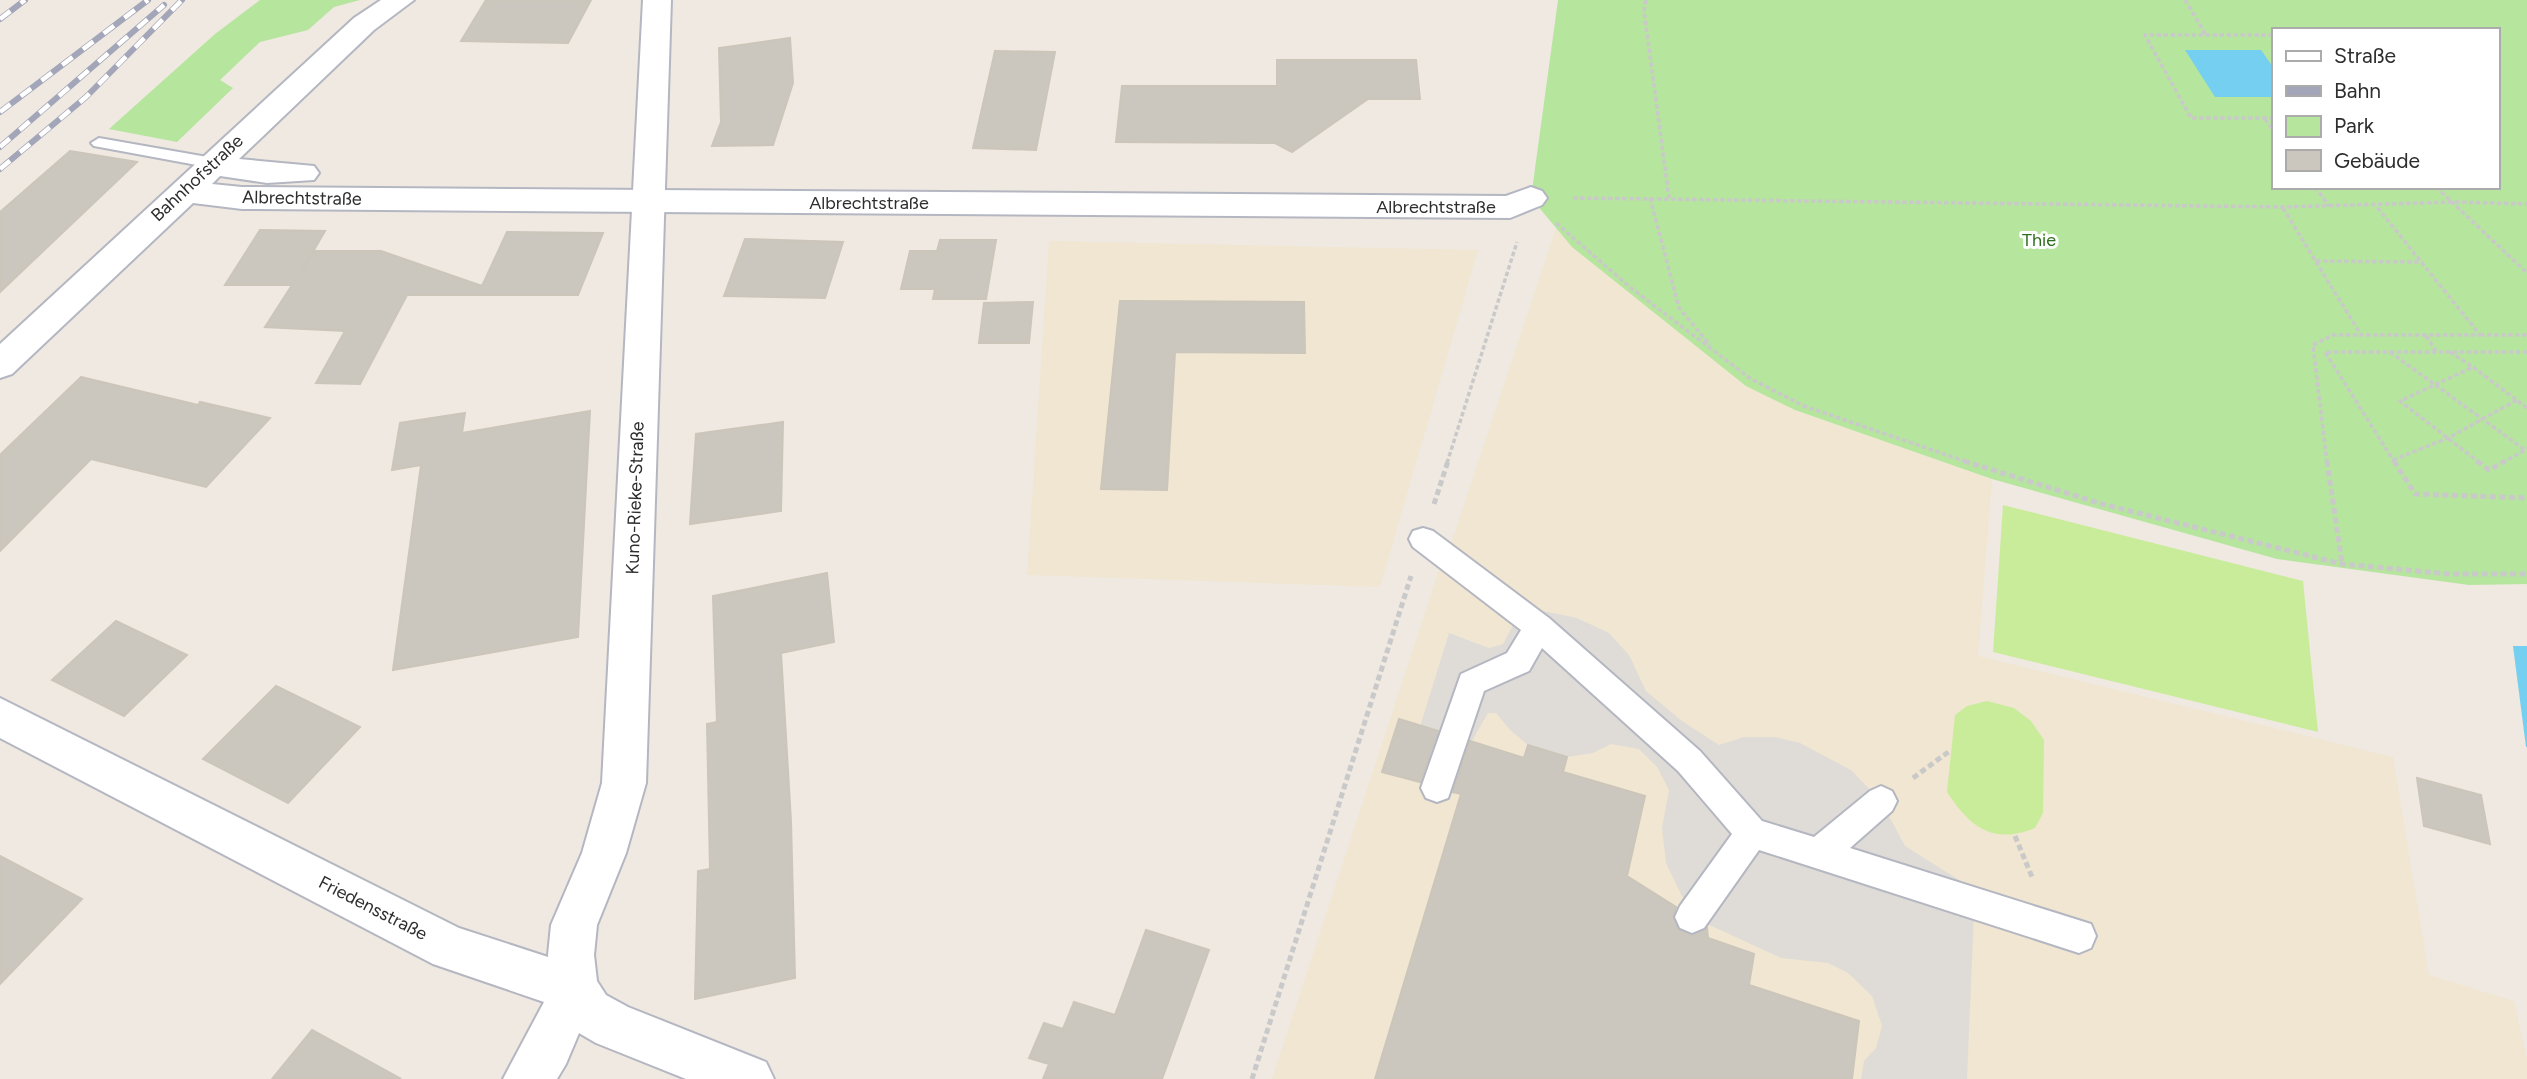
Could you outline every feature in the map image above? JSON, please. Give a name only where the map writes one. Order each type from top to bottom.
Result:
[{"type":"street","name":"Bahnhofstraße","points":[[0,365],[364,24],[400,0]]},
{"type":"street","name":"Kuno-Rieke-Straße","points":[[574,988],[571,955],[574,925],[604,853],[624,783],[657,0]]},
{"type":"street","name":"Albrechtstraße","points":[[212,164],[267,173],[648,189],[1510,207],[1531,198]]},
{"type":"street","name":"Albrechtstraße","points":[[183,191],[242,198],[648,189]]},
{"type":"street","points":[[1423,539],[1539,627],[1689,761],[1752,833],[2079,936]]},
{"type":"street","points":[[1437,788],[1472,683],[1518,662],[1539,627]]},
{"type":"street","name":"Friedensstraße","points":[[0,717],[450,948],[574,988]]},
{"type":"street","points":[[1819,854],[1881,801]]},
{"type":"street","points":[[1692,917],[1752,833]]},
{"type":"street","points":[[528,1079],[549,1047],[574,988]]},
{"type":"street","points":[[574,988],[589,1012],[613,1026],[749,1079]]},
{"type":"lane","points":[[99,143],[212,164]]},
{"type":"path","points":[[1646,0],[1644,11],[1669,198]]},
{"type":"path","points":[[2185,0],[2207,36]]},
{"type":"path","points":[[2272,35],[2145,35],[2191,118],[2272,118]]},
{"type":"path","points":[[2264,118],[2272,129]]},
{"type":"path","points":[[2316,189],[2329,206]]},
{"type":"path","points":[[2439,189],[2527,273]]},
{"type":"path","points":[[1531,198],[2283,207],[2378,207],[2455,202],[2527,204]]},
{"type":"path","points":[[1531,198],[1580,247],[1751,379],[1804,406],[1948,456],[2102,504],[2342,564],[2449,574],[2527,574]]},
{"type":"path","points":[[1252,1079],[1531,198]]},
{"type":"path","points":[[1650,198],[1679,308],[1715,351]]},
{"type":"path","points":[[2283,207],[2361,335]]},
{"type":"path","points":[[2378,207],[2480,335]]},
{"type":"path","points":[[2316,261],[2421,262]]},
{"type":"path","points":[[2342,564],[2314,372],[2313,345],[2333,335],[2527,335]]},
{"type":"path","points":[[2425,335],[2436,351]]},
{"type":"path","points":[[2389,351],[2436,385],[2483,419],[2526,450],[2489,470],[2400,401],[2436,385],[2473,367]]},
{"type":"path","points":[[2450,351],[2527,408]]},
{"type":"path","points":[[2527,352],[2325,352],[2415,495],[2527,498]]},
{"type":"path","points":[[2393,460],[2448,438],[2516,400]]},
{"type":"path","points":[[1881,801],[1951,750]]},
{"type":"shaded area","points":[[1556,228],[1572,247],[1795,410],[1992,479],[1978,656],[2393,757],[2429,975],[2514,1001],[2527,1059],[2527,1079],[1272,1079],[1440,567],[1450,547]]},
{"type":"shaded area","points":[[1049,241],[1478,250],[1380,587],[1027,575]]},
{"type":"shaded area","points":[[1543,611],[1577,618],[1609,633],[1629,655],[1646,691],[1682,721],[1719,745],[1744,737],[1775,737],[1800,743],[1851,770],[1881,801],[1905,846],[1975,890],[1967,1079],[1861,1079],[1864,1061],[1876,1048],[1882,1026],[1872,996],[1848,973],[1828,963],[1781,958],[1692,917],[1666,863],[1662,828],[1669,790],[1657,767],[1639,749],[1611,744],[1593,753],[1567,757],[1528,745],[1510,730],[1496,713],[1488,713],[1472,741],[1454,794],[1404,778],[1449,633],[1489,648],[1503,644],[1520,612]]},
{"type":"green space","points":[[260,0],[360,0],[334,7],[308,30],[260,42],[220,80],[233,88],[177,142],[109,129],[215,34]]},
{"type":"green space","name":"Thie","points":[[1558,0],[2527,0],[2527,584],[2469,585],[2277,559],[1992,479],[1795,410],[1746,386],[1572,247],[1531,198]]},
{"type":"green space","points":[[2003,505],[2303,581],[2318,732],[1993,652]]},
{"type":"green space","points":[[1987,701],[2014,708],[2031,721],[2044,740],[2043,813],[2035,828],[2020,833],[1994,833],[1984,830],[1964,815],[1947,792],[1955,715],[1967,706]]},
{"type":"water","points":[[2185,50],[2261,50],[2272,66],[2272,97],[2215,97]]},
{"type":"water","points":[[2513,646],[2527,646],[2527,747],[2526,747]]},
{"type":"building","points":[[486,0],[591,0],[568,43],[461,41]]},
{"type":"building","points":[[790,38],[793,83],[773,145],[712,146],[721,122],[719,48]]},
{"type":"building","points":[[995,51],[1055,52],[1036,150],[973,148]]},
{"type":"building","points":[[1277,60],[1416,60],[1420,99],[1368,99],[1292,152],[1275,143],[1116,142],[1122,86],[1277,86]]},
{"type":"building","points":[[70,151],[137,162],[0,292],[0,212]]},
{"type":"building","points":[[260,230],[325,231],[300,274],[314,251],[381,251],[482,286],[507,232],[603,233],[578,295],[407,295],[360,384],[316,383],[345,331],[265,327],[292,285],[225,285]]},
{"type":"building","points":[[745,239],[843,242],[825,298],[724,296]]},
{"type":"building","points":[[940,240],[996,240],[986,299],[933,299],[935,289],[901,289],[910,251],[937,251]]},
{"type":"building","points":[[1120,301],[1304,302],[1305,353],[1175,352],[1167,490],[1101,489]]},
{"type":"building","points":[[1033,302],[1029,343],[979,343],[984,303]]},
{"type":"building","points":[[81,377],[198,405],[200,402],[270,418],[206,487],[91,459],[0,551],[0,455]]},
{"type":"building","points":[[590,411],[578,637],[393,670],[421,465],[392,470],[400,423],[465,413],[462,433]]},
{"type":"building","points":[[783,422],[781,511],[690,524],[696,434]]},
{"type":"building","points":[[827,573],[834,642],[781,653],[791,821],[795,978],[695,999],[698,871],[710,869],[707,724],[717,722],[713,596]]},
{"type":"building","points":[[116,621],[187,655],[124,716],[52,680]]},
{"type":"building","points":[[276,686],[360,727],[288,803],[203,759]]},
{"type":"building","points":[[1399,719],[1438,731],[1420,782],[1382,772]]},
{"type":"building","points":[[1470,741],[1524,758],[1528,745],[1567,757],[1563,772],[1645,796],[1627,876],[1676,907],[1673,918],[1679,930],[1693,935],[1707,928],[1708,938],[1754,954],[1749,985],[1859,1021],[1852,1079],[1375,1079],[1461,794],[1453,792]]},
{"type":"building","points":[[2417,778],[2481,795],[2490,844],[2424,826]]},
{"type":"building","points":[[0,856],[82,899],[0,984]]},
{"type":"building","points":[[1146,930],[1209,950],[1162,1079],[1043,1079],[1049,1064],[1029,1058],[1044,1023],[1063,1029],[1074,1002],[1115,1015]]},
{"type":"building","points":[[312,1030],[401,1079],[272,1079]]},
{"type":"railway","points":[[0,19],[25,0]]},
{"type":"railway","points":[[0,112],[148,0]]},
{"type":"railway","points":[[0,169],[86,97],[182,0]]},
{"type":"railway","points":[[0,147],[164,5]]}]
